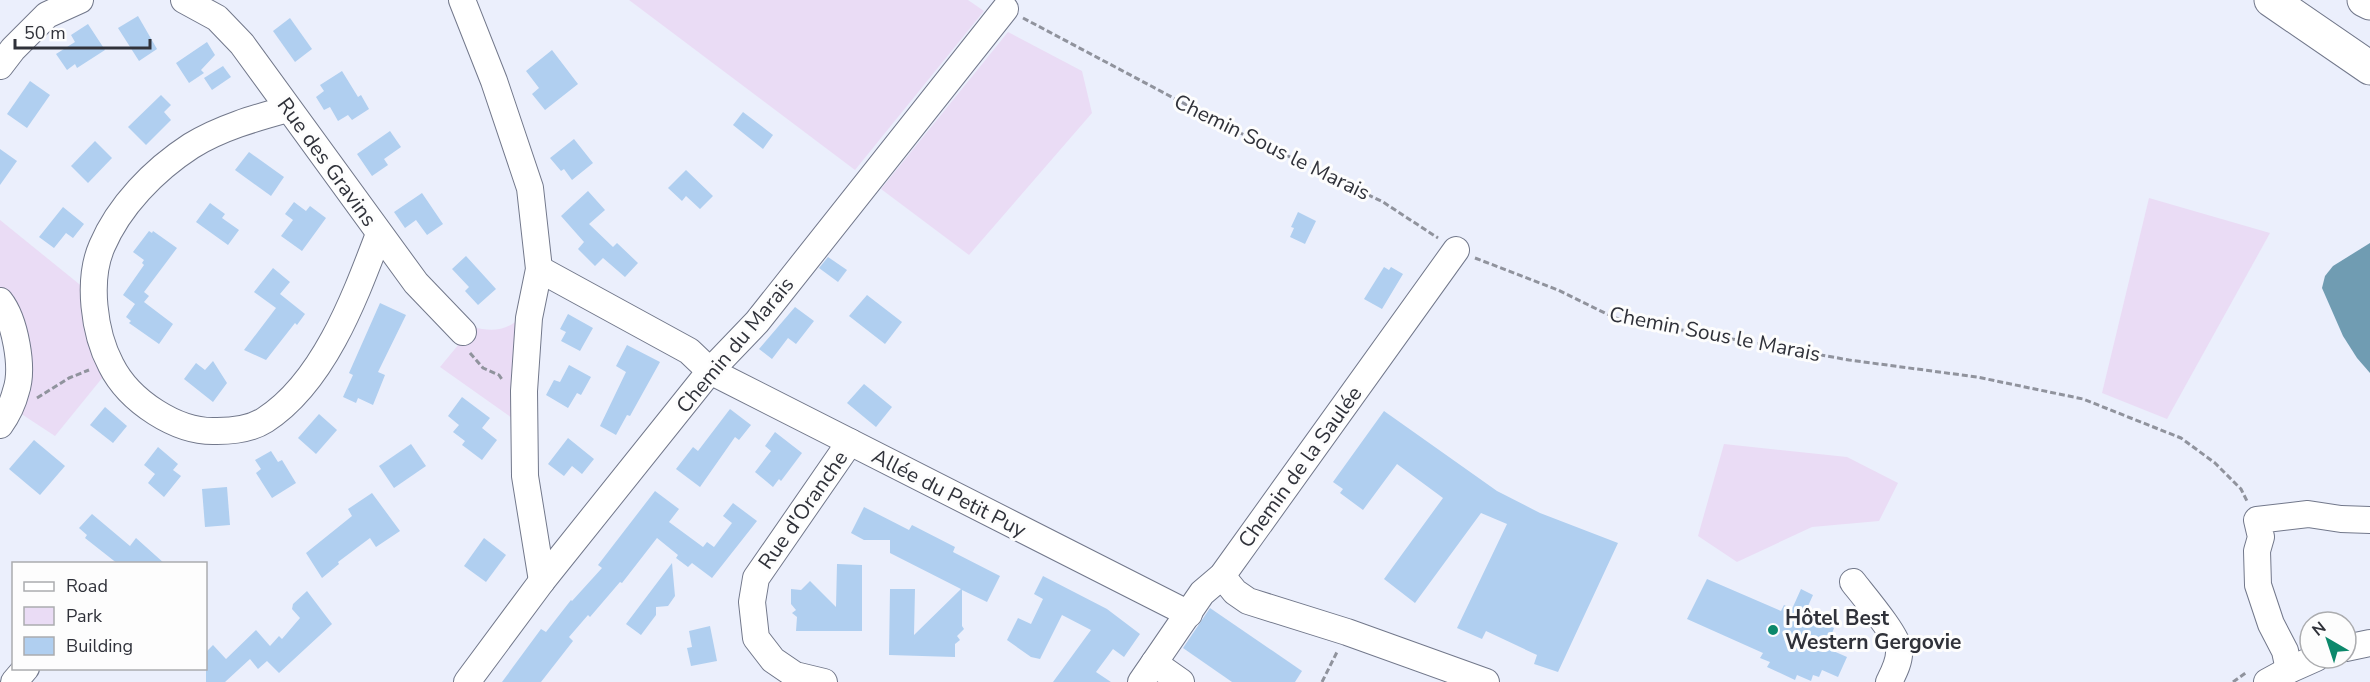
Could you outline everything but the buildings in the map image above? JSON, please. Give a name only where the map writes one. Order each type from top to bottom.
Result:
[{"type":"highway","points":[[2271,0],[2370,68]]},
{"type":"highway","points":[[2280,0],[2370,45]]},
{"type":"highway","points":[[2364,0],[2370,3]]},
{"type":"street","points":[[0,66],[13,49],[47,15],[80,0]]},
{"type":"street","name":"Rue des Gravins","points":[[184,0],[217,18],[242,44],[416,283],[463,332]]},
{"type":"street","points":[[462,0],[494,81],[530,188],[538,269],[530,318],[524,399],[525,476],[542,581]]},
{"type":"street","name":"Chemin du Marais","points":[[467,682],[542,581],[710,371],[758,322],[1005,9]]},
{"type":"street","points":[[288,109],[245,122],[192,146],[153,176],[124,208],[101,247],[93,280],[94,307],[111,365],[127,386],[153,412],[176,424],[205,432],[236,430],[263,422],[282,407],[309,379],[350,305],[379,234]]},
{"type":"street","name":"Chemin de la Saulée","points":[[1148,673],[1202,593],[1222,576],[1455,250]]},
{"type":"street","name":"Allée du Petit Puy","points":[[538,269],[689,351],[710,371],[1189,614]]},
{"type":"street","points":[[0,301],[15,335],[17,389],[5,416]]},
{"type":"street","name":"Rue d'Oranche","points":[[824,682],[795,675],[773,660],[756,638],[752,602],[756,578],[850,442]]},
{"type":"street","points":[[2278,676],[2285,651],[2271,624],[2258,585],[2257,552],[2261,537],[2257,520],[2308,514],[2370,520]]},
{"type":"street","points":[[1222,576],[1235,592],[1248,601],[1347,632],[1486,682]]},
{"type":"street","points":[[1853,582],[1893,635],[1899,648],[1898,663],[1889,682]]},
{"type":"street","points":[[2278,676],[2298,667]]},
{"type":"street","points":[[15,682],[25,670]]},
{"type":"street","points":[[1148,673],[1181,682]]},
{"type":"path","name":"Chemin Sous le Marais","points":[[1005,9],[1232,129],[1383,202],[1455,250],[1558,290],[1615,318],[1849,360],[1977,376],[2083,399],[2181,438],[2215,463],[2241,489],[2257,520]]},
{"type":"path","points":[[463,332],[459,340],[483,368],[499,375],[512,393],[524,399]]},
{"type":"path","points":[[5,416],[85,371],[111,365]]},
{"type":"path","points":[[1322,682],[1347,632]]},
{"type":"green space","points":[[629,0],[968,0],[984,11],[855,170]]},
{"type":"green space","points":[[1008,32],[1082,71],[1092,113],[969,255],[881,189]]},
{"type":"green space","points":[[2149,198],[2270,233],[2167,419],[2102,393]]},
{"type":"green space","points":[[0,220],[84,288],[107,372],[55,436],[20,413],[16,309],[0,287]]},
{"type":"green space","points":[[520,318],[512,418],[440,367],[473,327],[486,330],[504,328]]},
{"type":"green space","points":[[1724,444],[1847,457],[1898,483],[1879,521],[1812,527],[1737,562],[1698,536]]},
{"type":"water","points":[[2370,243],[2370,373],[2343,336],[2322,288],[2325,276],[2333,266]]},
{"type":"place","name":"Hôtel Best Western Gergovie","points":[[1773,630]]}]
